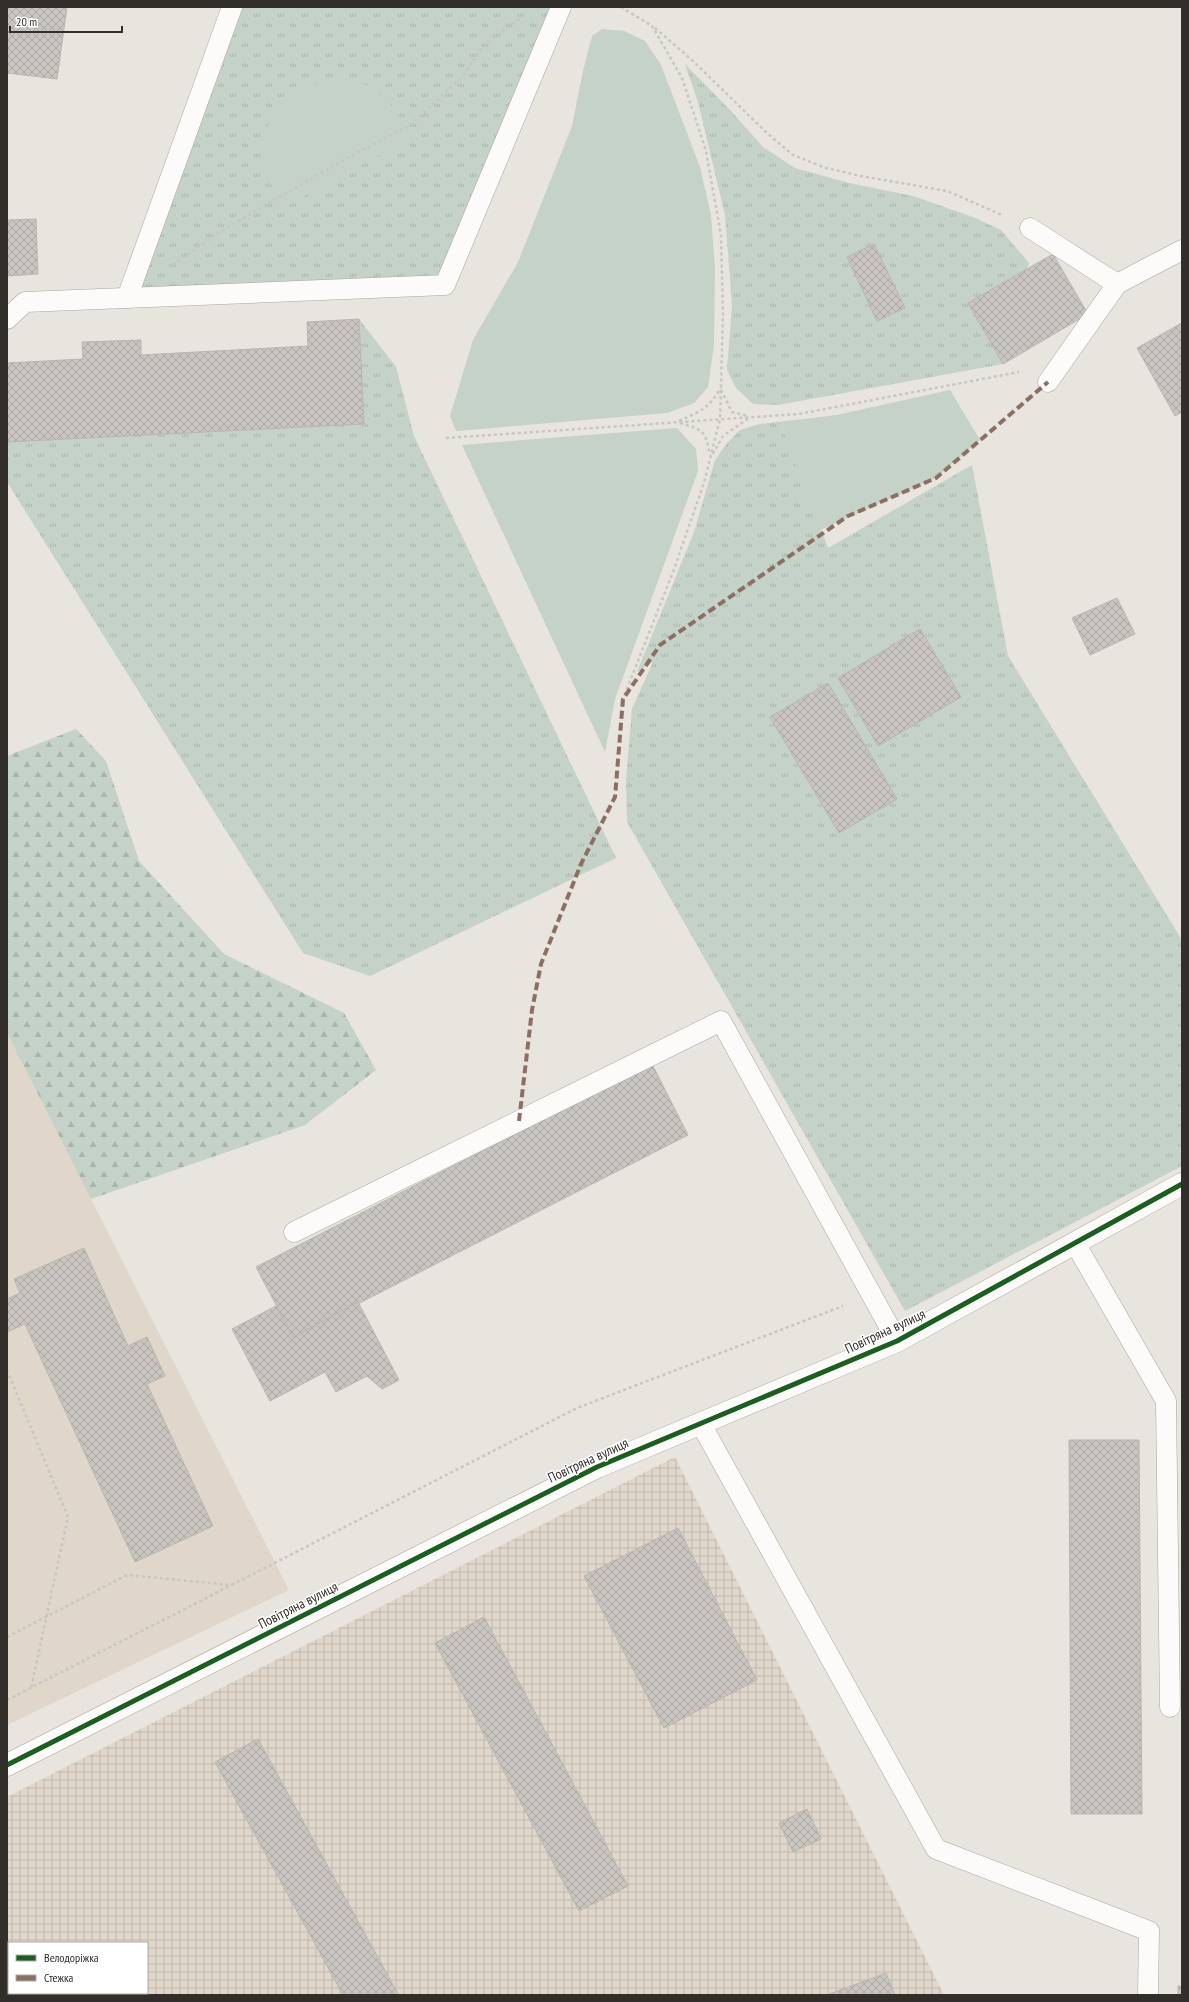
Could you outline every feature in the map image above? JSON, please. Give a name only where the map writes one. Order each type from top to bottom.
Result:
[{"type":"street","name":"Повітряна вулиця","points":[[7,1765],[597,1467],[896,1341],[1182,1184]]},
{"type":"lane","points":[[127,298],[232,7]]},
{"type":"lane","points":[[7,320],[25,302],[445,285],[561,7]]},
{"type":"lane","points":[[1030,228],[1117,284]]},
{"type":"lane","points":[[1048,382],[1117,284],[1182,250]]},
{"type":"lane","points":[[294,1232],[721,1021],[896,1341]]},
{"type":"lane","points":[[1075,1243],[1166,1401],[1176,1651],[1170,1707]]},
{"type":"lane","points":[[701,1424],[936,1849],[1149,1931],[1148,1995]]},
{"type":"path","points":[[621,7],[652,26],[692,60],[768,134],[793,155],[826,168],[861,176],[947,191],[1030,228]]},
{"type":"path","points":[[171,267],[221,231],[351,156],[410,125],[462,77],[485,43],[530,12]]},
{"type":"path","points":[[623,699],[673,572],[704,483],[720,419],[723,315],[720,235],[706,151],[682,78],[652,26]]},
{"type":"path","points":[[446,438],[799,414],[1014,373],[1063,360]]},
{"type":"path","points":[[721,388],[732,412],[751,417]]},
{"type":"path","points":[[677,422],[703,410],[712,402],[721,388]]},
{"type":"path","points":[[710,458],[723,436],[751,417]]},
{"type":"path","points":[[677,422],[698,429],[706,436],[710,458]]},
{"type":"path","points":[[7,1700],[577,1408],[871,1295]]},
{"type":"path","points":[[7,1370],[68,1517],[31,1688]]},
{"type":"path","points":[[7,1637],[127,1575],[233,1585]]},
{"type":"shaded area","points":[[7,1033],[289,1590],[7,1725]]},
{"type":"shaded area","points":[[675,1457],[944,1995],[7,1995],[7,1797]]},
{"type":"green space","points":[[232,7],[561,7],[445,285],[127,298]]},
{"type":"green space","points":[[602,29],[624,31],[645,41],[661,65],[700,167],[711,215],[715,269],[714,345],[708,387],[694,403],[667,413],[456,431],[450,416],[473,340],[518,262],[572,126],[592,36]]},
{"type":"green space","points":[[685,64],[731,111],[763,147],[795,168],[849,183],[913,196],[973,217],[1001,230],[1029,263],[1003,364],[778,405],[753,404],[736,388],[727,370],[732,305],[725,215],[698,102]]},
{"type":"green space","points":[[344,79],[370,86],[393,107],[412,138],[284,207],[260,165],[262,137],[278,108],[294,88]]},
{"type":"green space","points":[[359,319],[396,367],[414,436],[616,858],[370,976],[303,953],[7,482],[7,442],[364,424]]},
{"type":"green space","points":[[950,390],[980,440],[936,478],[818,531],[782,427]]},
{"type":"green space","points":[[838,415],[782,427],[828,548],[972,465],[1008,656],[1182,940],[1182,1166],[905,1311],[627,822],[626,780],[632,709],[653,662],[637,672],[694,532],[715,460],[728,442],[740,430],[760,424]]},
{"type":"green space","points":[[677,428],[696,449],[698,471],[615,699],[605,752],[462,445]]},
{"type":"green space","points":[[76,729],[106,761],[139,861],[224,954],[344,1013],[376,1070],[305,1125],[91,1199],[7,1033],[7,756]]},
{"type":"building","points":[[7,7],[67,7],[57,79],[7,73]]},
{"type":"building","points":[[36,219],[38,274],[7,276],[7,220]]},
{"type":"building","points":[[874,244],[905,308],[877,321],[847,257]]},
{"type":"building","points":[[1053,254],[1088,314],[1003,364],[968,303]]},
{"type":"building","points":[[359,319],[364,424],[7,442],[7,363],[83,359],[82,342],[141,340],[141,355],[308,346],[307,322]]},
{"type":"building","points":[[1182,323],[1182,412],[1175,416],[1137,348]]},
{"type":"building","points":[[1117,598],[1135,634],[1090,655],[1072,618]]},
{"type":"building","points":[[920,629],[961,697],[878,746],[838,678]]},
{"type":"building","points":[[828,683],[897,799],[839,833],[770,717]]},
{"type":"building","points":[[652,1064],[688,1135],[293,1337],[256,1267]]},
{"type":"building","points":[[84,1248],[128,1346],[147,1337],[165,1376],[147,1384],[213,1526],[135,1562],[25,1324],[7,1332],[7,1299],[20,1293],[14,1279]]},
{"type":"building","points":[[358,1302],[399,1380],[382,1389],[367,1376],[336,1392],[325,1372],[270,1401],[232,1329],[276,1306],[293,1337]]},
{"type":"building","points":[[1069,1440],[1139,1440],[1142,1814],[1071,1814]]},
{"type":"building","points":[[678,1528],[757,1680],[664,1728],[584,1576]]},
{"type":"building","points":[[484,1617],[628,1886],[579,1911],[435,1643]]},
{"type":"building","points":[[258,1739],[398,1994],[343,1995],[215,1762]]},
{"type":"building","points":[[807,1809],[821,1839],[793,1852],[779,1823]]},
{"type":"building","points":[[886,1973],[895,1995],[827,1995]]},
{"type":"building","points":[[1178,1986],[1182,1986],[1182,1995],[1178,1995]]},
{"type":"marked path","points":[[519,1121],[532,1010],[541,964],[581,864],[615,797],[623,699],[660,645],[848,516],[936,478],[1048,382]]},
{"type":"cycle path","points":[[7,1765],[597,1467],[897,1341],[1182,1184]]}]
